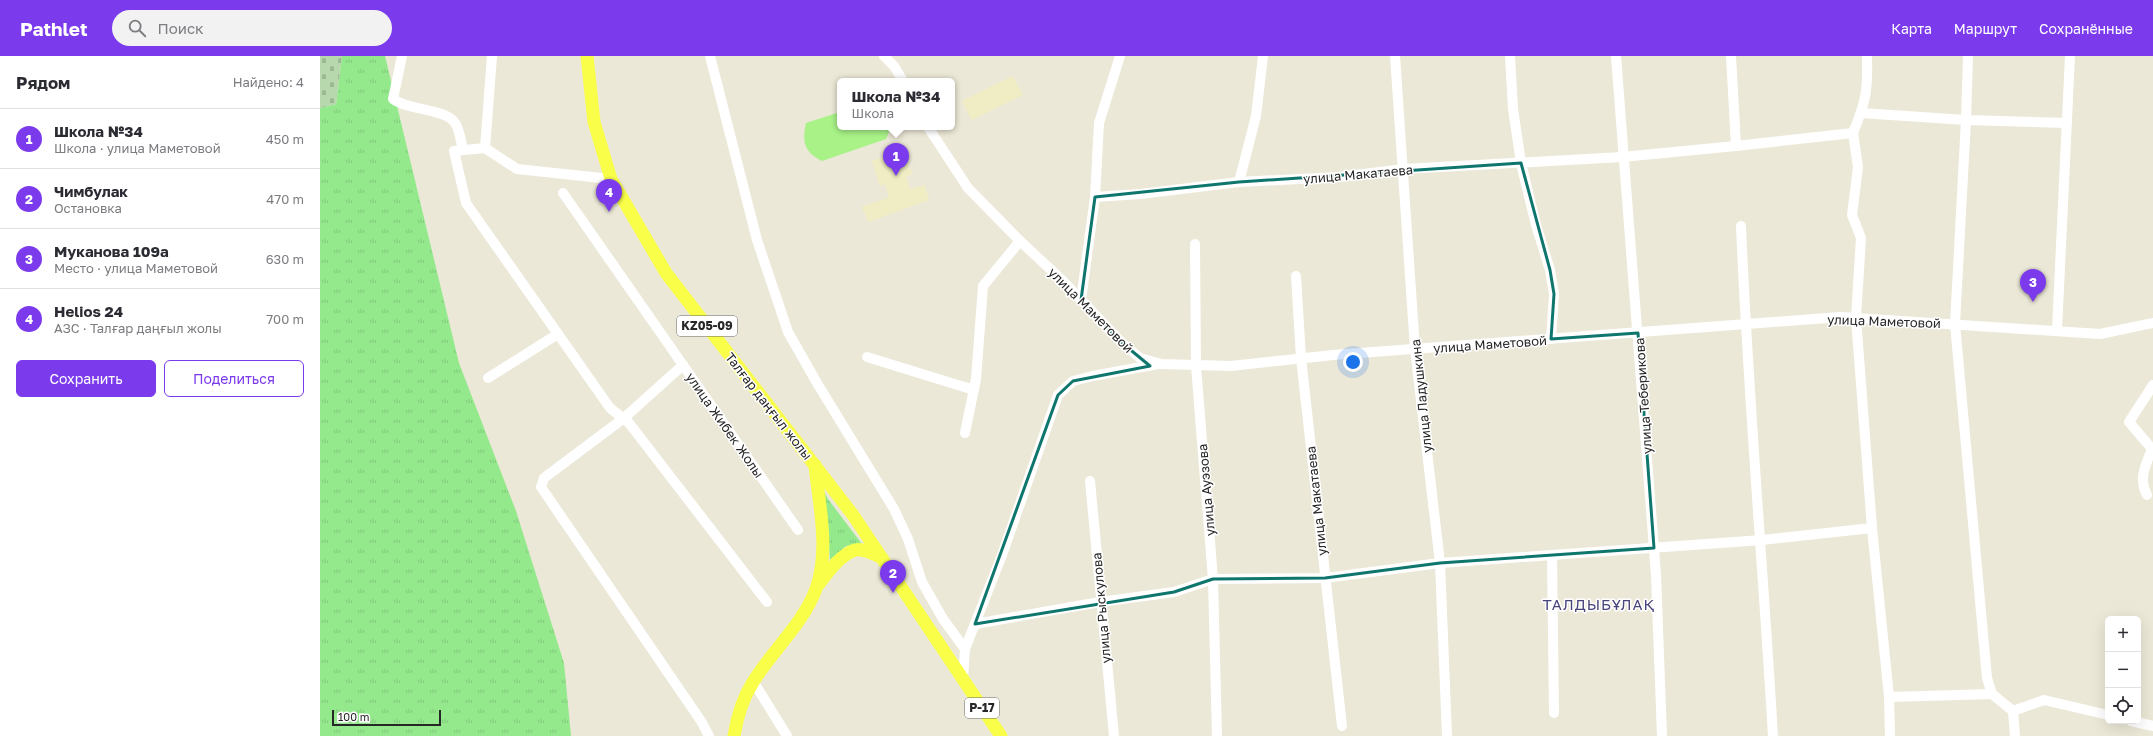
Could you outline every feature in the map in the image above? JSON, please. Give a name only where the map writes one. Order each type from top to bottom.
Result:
[{"type":"main road","name":"Талғар даңғыл жолы","points":[[587,56],[594,122],[611,179],[666,273],[853,515],[1001,736]]},
{"type":"main road","points":[[815,465],[823,538],[822,563],[816,589]]},
{"type":"main road","points":[[734,736],[738,715],[753,681],[794,627],[816,589],[841,559],[856,550],[868,551],[883,559]]},
{"type":"street","points":[[402,56],[393,98],[401,105],[444,115],[455,123],[463,150]]},
{"type":"street","points":[[485,148],[492,56]]},
{"type":"street","points":[[710,56],[757,240],[788,332],[817,383],[894,509],[908,539],[922,582],[943,619],[965,649]]},
{"type":"street","points":[[884,56],[894,66],[901,78]]},
{"type":"street","points":[[1081,300],[1095,196],[1099,123],[1120,56]]},
{"type":"street","points":[[1239,182],[1256,116],[1263,56]]},
{"type":"street","name":"улица Ладушкина","points":[[1395,56],[1404,169],[1414,349],[1440,563],[1447,736]]},
{"type":"street","points":[[1510,56],[1513,110],[1521,163],[1536,225],[1550,270],[1554,294],[1551,339]]},
{"type":"street","name":"улица Теберикова","points":[[1616,56],[1622,157],[1638,333],[1654,548],[1662,736]]},
{"type":"street","points":[[1731,56],[1736,146]]},
{"type":"street","points":[[1867,56],[1867,88],[1861,113],[1853,133],[1858,167],[1852,215],[1861,238],[1856,318],[1872,528],[1889,697],[1890,736]]},
{"type":"street","points":[[1968,56],[1955,324],[1987,678],[1992,694],[2013,710],[2015,736]]},
{"type":"street","points":[[2057,330],[2070,56]]},
{"type":"street","points":[[1861,113],[1966,120],[2067,123]]},
{"type":"street","name":"улица Маметовой","points":[[930,130],[968,188],[1020,241],[1140,358],[1161,364],[1231,366],[1301,358],[1840,317],[2100,334],[2153,322]]},
{"type":"street","name":"улица Макатаева","points":[[1095,196],[1140,194],[1239,182],[1339,177],[1404,169],[1622,157],[1853,133]]},
{"type":"street","points":[[611,179],[517,169],[485,148],[454,151],[466,203],[610,408],[624,418],[767,602]]},
{"type":"street","points":[[564,193],[683,365]]},
{"type":"street","points":[[1741,226],[1745,324],[1762,540],[1773,736]]},
{"type":"street","points":[[965,433],[974,390],[980,344],[984,286],[1020,241]]},
{"type":"street","name":"улица Ауэзова","points":[[1195,244],[1196,366],[1213,579],[1217,736]]},
{"type":"street","name":"улица Макатаева","points":[[1296,276],[1301,358],[1342,726]]},
{"type":"street","points":[[488,378],[558,334]]},
{"type":"street","points":[[867,357],[974,390]]},
{"type":"street","points":[[963,679],[965,649],[1002,555],[1058,395],[1073,381],[1161,364]]},
{"type":"street","name":"улица Жибек Жолы","points":[[709,736],[701,721],[540,487],[544,478],[550,472],[624,418],[683,365],[798,530]]},
{"type":"street","points":[[2147,494],[2142,486],[2143,473],[2152,449],[2129,422],[2153,385]]},
{"type":"street","name":"улица Рыскулова","points":[[1090,481],[1100,602],[1114,736]]},
{"type":"street","points":[[975,624],[1100,602],[1174,592],[1213,579],[1325,578],[1440,563],[1762,540],[1872,528]]},
{"type":"street","points":[[1552,555],[1554,713]]},
{"type":"street","points":[[753,681],[787,736]]},
{"type":"street","points":[[1889,697],[1992,694]]},
{"type":"street","points":[[2013,710],[2044,700],[2105,714]]},
{"type":"street","points":[[2141,723],[2153,726]]},
{"type":"highlighted area","points":[[1521,163],[1550,270],[1554,294],[1551,339],[1638,333],[1654,548],[1440,563],[1325,578],[1213,579],[1174,592],[975,624],[1058,395],[1073,381],[1150,366],[1121,342],[1081,300],[1095,197],[1239,182]]},
{"type":"shaded area","points":[[1013,76],[1023,95],[972,120],[962,101]]},
{"type":"shaded area","points":[[904,149],[912,174],[906,177],[910,189],[925,185],[929,200],[868,222],[862,207],[889,197],[885,184],[880,186],[872,161]]},
{"type":"green space","points":[[320,56],[342,56],[336,104],[320,108]]},
{"type":"green space","points":[[342,56],[385,56],[459,363],[516,511],[564,663],[571,736],[320,736],[320,108],[336,104]]},
{"type":"green space","points":[[837,113],[837,130],[890,130],[886,139],[822,161],[811,154],[806,146],[804,136],[806,123]]},
{"type":"green space","points":[[820,484],[828,499],[862,544],[846,546],[830,560],[828,532]]},
{"type":"place","name":"Школа №34","points":[[896,176]]},
{"type":"place","name":"Helios 24","points":[[609,212]]},
{"type":"place","name":"Муканова 109а","points":[[2033,302]]},
{"type":"place","name":"Чимбулак","points":[[893,593]]},
{"type":"district","name":"ТАЛДЫБҰЛАҚ","points":[[1599,605]]}]
